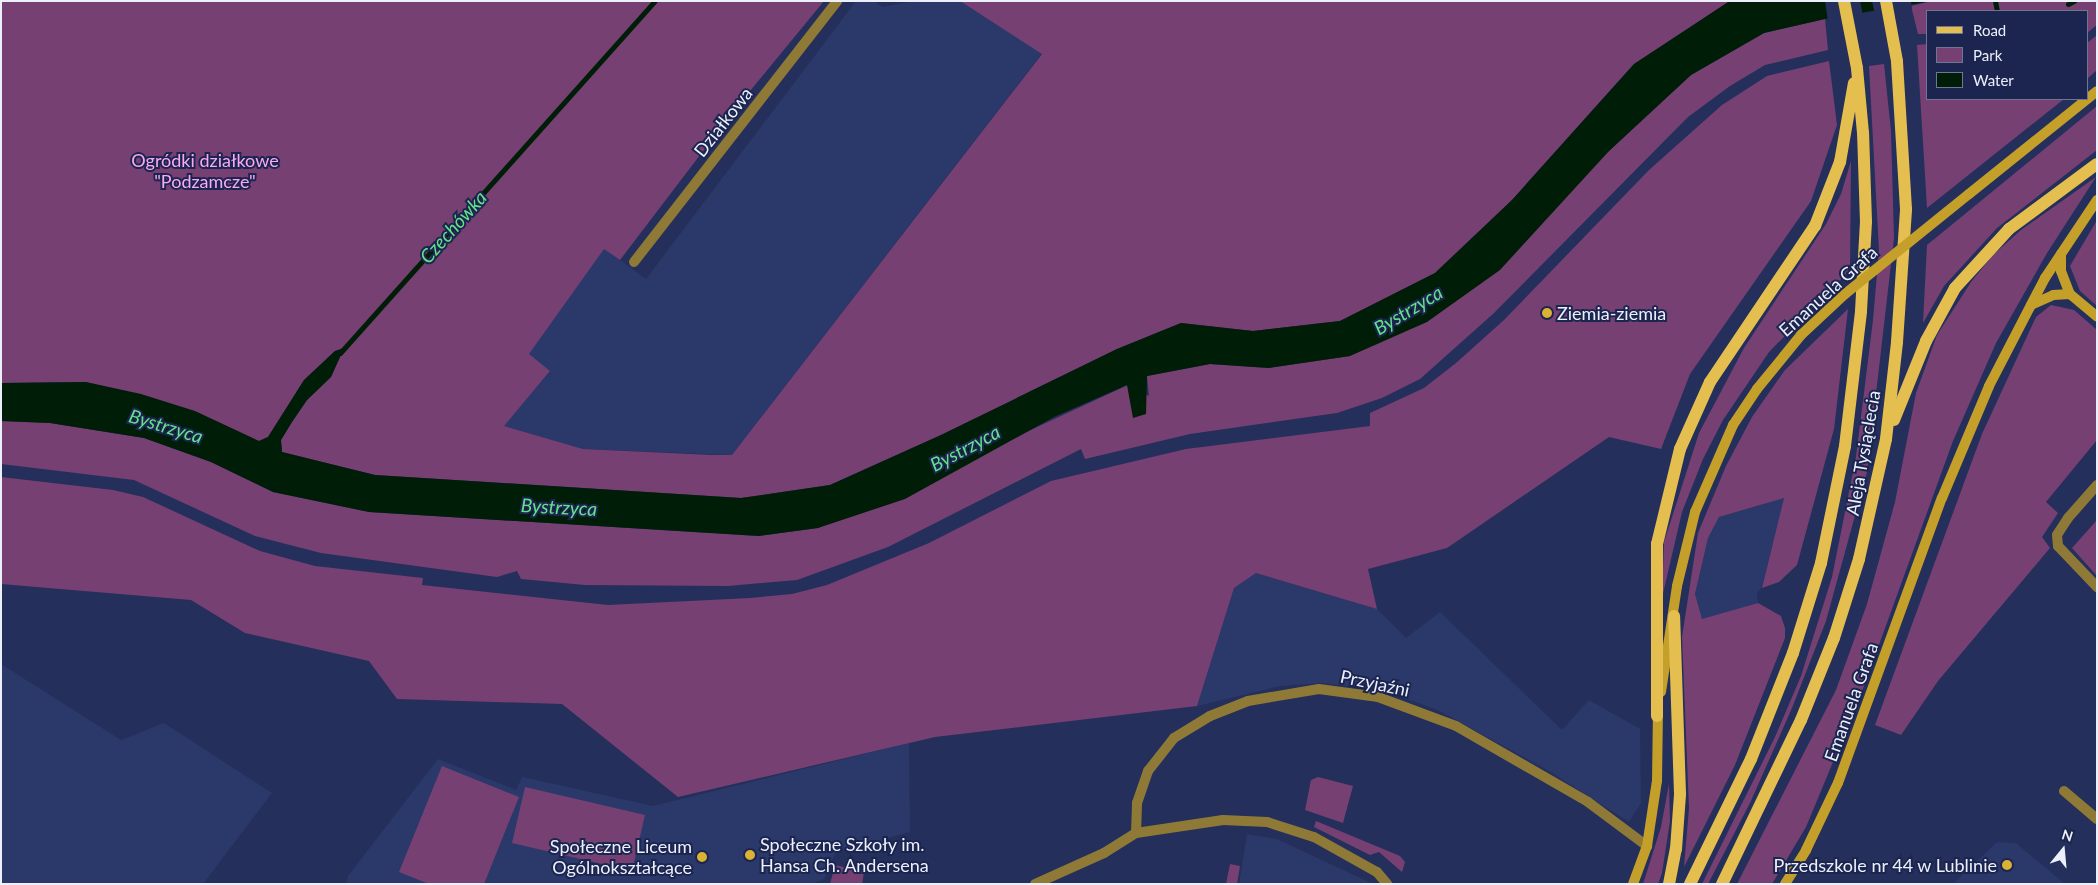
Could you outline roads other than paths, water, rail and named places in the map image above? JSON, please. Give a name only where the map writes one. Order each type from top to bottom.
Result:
[{"type":"main road","name":"Aleja Tysiąclecia","points":[[1690,884],[1748,767],[1778,694],[1821,563],[1836,494],[1854,377],[1865,258],[1865,177],[1856,68],[1844,1]]},
{"type":"main road","name":"Aleja Tysiąclecia","points":[[1722,884],[1801,720],[1834,638],[1859,560],[1886,439],[1897,342],[1906,208],[1897,61],[1886,1]]},
{"type":"main road","points":[[1657,716],[1658,544],[1680,449],[1710,382],[1815,226],[1840,162],[1856,68]]},
{"type":"main road","name":"Emanuela Grafa","points":[[1633,884],[1647,846],[1657,781],[1657,716],[1690,529],[1712,470],[1733,425],[1757,389],[1801,335],[1845,294],[2086,100]]},
{"type":"main road","points":[[1886,439],[1926,341],[1955,288],[2009,230],[2097,164]]},
{"type":"main road","name":"Emanuela Grafa","points":[[1785,884],[1806,850],[1838,783],[1964,441],[2029,306],[2097,200]]},
{"type":"main road","points":[[2062,253],[2061,271],[2070,294],[2097,317]]},
{"type":"main road","points":[[2029,306],[2048,296],[2070,294]]},
{"type":"main road","points":[[1669,884],[1676,850],[1680,794],[1674,616]]},
{"type":"street","name":"Działkowa","points":[[634,262],[837,1]]},
{"type":"street","points":[[2097,485],[2062,526],[2057,535],[2058,546],[2097,587]]},
{"type":"street","name":"Przyjaźni","points":[[1136,833],[1137,803],[1148,772],[1174,738],[1210,716],[1248,701],[1319,689],[1378,697],[1456,726],[1588,802],[1647,846]]},
{"type":"street","points":[[2064,791],[2097,820]]},
{"type":"street","points":[[1035,884],[1104,853],[1136,833],[1199,822],[1268,822],[1314,837],[1377,872],[1387,884]]},
{"type":"water","name":"Bystrzyca","points":[[1932,1],[1825,19],[1764,33],[1691,75],[1609,151],[1500,270],[1427,322],[1350,356],[1269,368],[1210,364],[1147,376],[1146,414],[1133,418],[1127,385],[1054,417],[905,499],[818,528],[759,536],[369,512],[273,492],[211,462],[144,438],[50,423],[1,421],[1,383],[86,382],[141,394],[195,411],[259,441],[268,437],[304,380],[335,351],[344,348],[331,377],[307,400],[281,440],[282,452],[375,475],[741,498],[830,485],[941,435],[1117,349],[1181,323],[1253,331],[1340,321],[1435,273],[1512,200],[1634,64],[1728,2]]},
{"type":"waterway","name":"Czechówka","points":[[340,353],[655,1]]},
{"type":"waterway","points":[[1995,1],[1997,10]]},
{"type":"waterway","points":[[2068,4],[2074,1]]},
{"type":"place","name":"Ziemia-ziemia","points":[[1547,313]]},
{"type":"place","name":"Społeczne Szkoły im. Hansa Ch. Andersena","points":[[750,855]]},
{"type":"place","name":"Społeczne Liceum Ogólnokształcące","points":[[702,857]]},
{"type":"place","name":"Przedszkole nr 44 w Lublinie","points":[[2007,865]]},
{"type":"park label","name":"Ogródki działkowe \"Podzamcze\"","points":[[205,171]]}]
